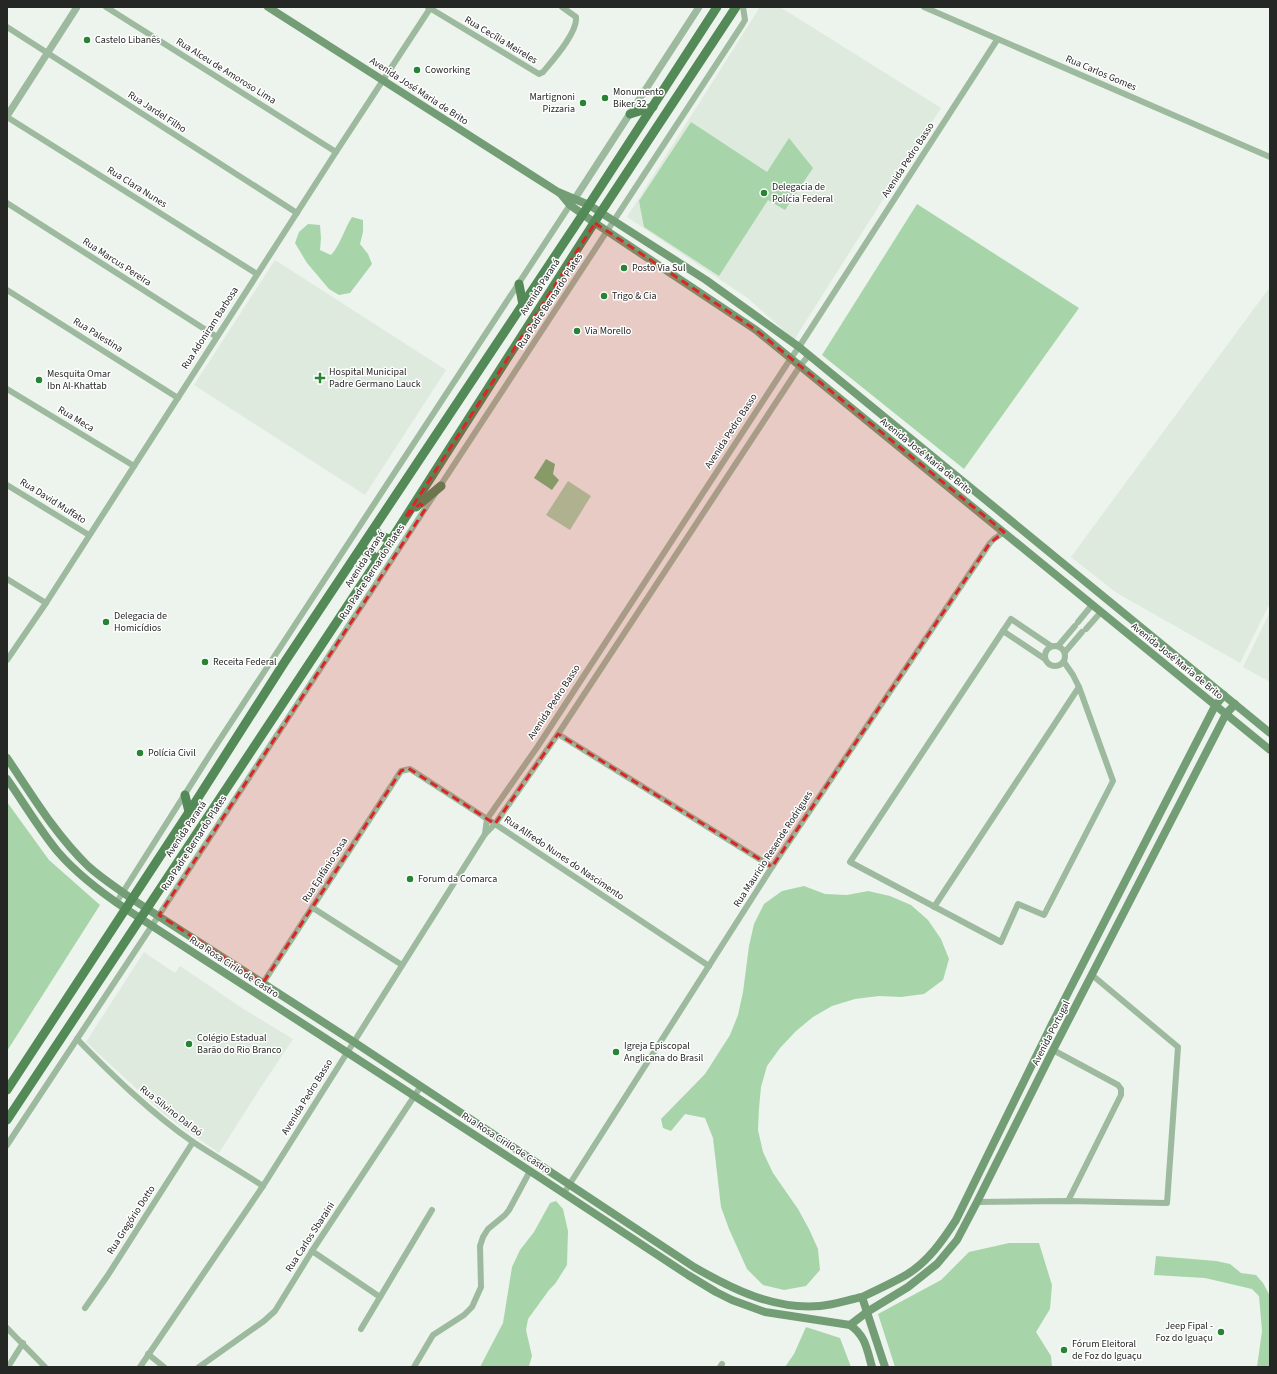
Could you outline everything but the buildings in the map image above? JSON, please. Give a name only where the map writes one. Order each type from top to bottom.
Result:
[{"type":"main road","name":"Avenida José Maria de Brito","points":[[268,7],[573,201],[589,205],[601,212],[706,280],[799,347],[1270,733]]},
{"type":"main road","name":"Avenida Paraná","points":[[7,1090],[189,812],[284,663],[523,305],[717,7]]},
{"type":"main road","name":"Avenida Paraná","points":[[7,1120],[392,540],[601,212],[736,7]]},
{"type":"main road","points":[[630,114],[653,107]]},
{"type":"main road","name":"Avenida José Maria de Brito","points":[[573,201],[583,214],[595,223],[756,330],[1270,750]]},
{"type":"main road","points":[[696,290],[704,286],[706,280]]},
{"type":"main road","points":[[519,284],[523,305]]},
{"type":"main road","points":[[406,518],[441,486]]},
{"type":"main road","points":[[374,529],[382,537],[392,540]]},
{"type":"main road","points":[[361,549],[372,555],[378,561]]},
{"type":"main road","name":"Avenida Portugal","points":[[7,758],[51,824],[73,851],[90,867],[132,899],[354,1042],[694,1267],[735,1289],[767,1301],[803,1306],[821,1306],[862,1297],[907,1275],[923,1262],[942,1241],[956,1220],[1056,1017],[1216,706],[1224,695]]},
{"type":"main road","name":"Avenida Portugal","points":[[850,1325],[867,1312],[908,1287],[937,1264],[957,1240],[1052,1050],[1226,714],[1234,704]]},
{"type":"main road","name":"Rua Rosa Cirilo de Castro","points":[[7,779],[58,852],[75,870],[116,903],[436,1109],[688,1275],[727,1298],[765,1312],[850,1325]]},
{"type":"main road","points":[[185,795],[189,812]]},
{"type":"main road","points":[[436,1109],[442,1100]]},
{"type":"main road","points":[[688,1275],[694,1267]]},
{"type":"main road","points":[[862,1297],[885,1367]]},
{"type":"main road","points":[[765,1312],[767,1301]]},
{"type":"main road","points":[[850,1325],[858,1330],[863,1337],[872,1367]]},
{"type":"street","points":[[7,116],[77,7]]},
{"type":"street","name":"Rua Alceu de Amoroso Lima","points":[[106,7],[336,152]]},
{"type":"street","name":"Rua Adoniram Barbosa","points":[[7,660],[46,603],[430,7]]},
{"type":"street","name":"Rua Cecília Meireles","points":[[430,7],[539,74],[543,72],[573,31],[576,23],[576,17],[562,7]]},
{"type":"street","points":[[116,903],[699,7]]},
{"type":"street","name":"Rua Padre Bernardo Plates","points":[[7,1145],[441,486],[742,25],[745,20],[743,7]]},
{"type":"street","name":"Rua Carlos Gomes","points":[[924,7],[997,40],[1270,157]]},
{"type":"street","name":"Rua Jardel Filho","points":[[7,27],[296,213]]},
{"type":"street","name":"Avenida Pedro Basso","points":[[485,834],[487,819],[542,739],[799,347],[997,40]]},
{"type":"street","name":"Rua Clara Nunes","points":[[7,116],[257,274]]},
{"type":"street","name":"Rua Marcus Pereira","points":[[7,203],[217,337]]},
{"type":"street","name":"Rua Palestina","points":[[7,290],[178,398]]},
{"type":"street","name":"Avenida Pedro Basso","points":[[140,1367],[263,1186],[485,834],[495,824],[558,734],[800,366],[809,355]]},
{"type":"street","name":"Rua Meca","points":[[7,389],[134,466]]},
{"type":"street","name":"Rua David Muffato","points":[[7,485],[89,535]]},
{"type":"street","name":"Rua Mauricio Resende Rodrigues","points":[[564,1193],[772,867],[990,543],[1004,532]]},
{"type":"street","points":[[7,579],[46,603]]},
{"type":"street","points":[[1045,659],[1045,653],[1049,648],[1055,646],[1075,626],[1092,605]]},
{"type":"street","points":[[1065,652],[1101,612]]},
{"type":"street","points":[[1002,631],[1045,659],[1052,666],[1058,666],[1064,662],[1066,656],[1061,647],[1055,646],[1011,619],[1002,631],[850,862],[1001,942],[1018,904],[1044,915],[1112,781],[1079,687],[1064,662]]},
{"type":"street","points":[[1075,626],[1083,632]]},
{"type":"street","points":[[934,907],[1079,687]]},
{"type":"street","points":[[558,734],[772,867]]},
{"type":"street","name":"Rua Alfredo Nunes do Nascimento","points":[[406,769],[410,769],[495,824],[709,966]]},
{"type":"street","name":"Rua Epifânio Sosa","points":[[263,983],[401,771],[406,769]]},
{"type":"street","points":[[312,908],[402,965]]},
{"type":"street","points":[[977,1202],[1068,1200],[1167,1203],[1178,1047],[1092,975]]},
{"type":"street","name":"Rua Silvino Dal Bó","points":[[77,1039],[112,1075],[155,1113],[193,1142],[263,1186]]},
{"type":"street","points":[[1052,1050],[1118,1085],[1121,1089],[1121,1095],[1068,1200]]},
{"type":"street","name":"Rua Carlos Sbaraini","points":[[199,1367],[264,1321],[275,1311],[312,1251],[421,1086]]},
{"type":"street","name":"Rua Gregório Dotto","points":[[85,1308],[108,1275],[193,1142]]},
{"type":"street","points":[[414,1367],[433,1335],[464,1314],[472,1306],[481,1287],[480,1246],[483,1237],[488,1229],[509,1210],[530,1171]]},
{"type":"street","points":[[361,1329],[432,1210]]},
{"type":"street","points":[[312,1251],[380,1297]]},
{"type":"street","points":[[7,1328],[45,1367]]},
{"type":"street","points":[[8,1367],[23,1344]]},
{"type":"street","points":[[148,1354],[164,1367]]},
{"type":"highlighted area","points":[[595,223],[756,330],[1004,532],[990,543],[772,867],[558,734],[495,824],[408,768],[401,771],[263,983],[159,915],[426,508],[420,504],[405,518]]},
{"type":"shaded area","name":"Delegacia de Polícia Federal","points":[[760,7],[780,7],[941,108],[794,340],[749,299],[627,217]]},
{"type":"shaded area","points":[[691,122],[767,172],[789,138],[813,168],[785,210],[768,200],[719,276],[644,227],[639,201]]},
{"type":"shaded area","points":[[917,204],[1079,308],[964,469],[822,355]]},
{"type":"shaded area","points":[[352,217],[363,220],[363,232],[360,244],[368,254],[372,264],[350,293],[339,295],[329,289],[307,263],[295,243],[299,232],[308,224],[320,225],[320,250],[331,255]]},
{"type":"shaded area","name":"Hospital Municipal Padre Germano Lauck","points":[[275,260],[446,370],[365,495],[194,385]]},
{"type":"shaded area","points":[[1270,287],[1270,603],[1240,663],[1117,593],[1071,557]]},
{"type":"shaded area","points":[[546,459],[555,464],[553,474],[559,480],[552,490],[534,478]]},
{"type":"shaded area","points":[[568,481],[591,496],[570,530],[546,515]]},
{"type":"shaded area","points":[[1270,612],[1270,682],[1243,667]]},
{"type":"shaded area","points":[[7,802],[49,860],[100,905],[7,1051]]},
{"type":"shaded area","points":[[804,886],[825,894],[847,895],[868,891],[890,896],[911,905],[928,920],[941,939],[949,959],[943,980],[924,994],[901,997],[879,996],[855,999],[832,1006],[813,1017],[796,1031],[780,1048],[767,1066],[761,1087],[759,1108],[758,1130],[763,1152],[773,1173],[798,1209],[809,1229],[818,1249],[820,1270],[806,1286],[784,1290],[763,1285],[747,1269],[721,1207],[713,1138],[705,1118],[685,1114],[671,1131],[663,1128],[661,1119],[705,1074],[730,1035],[738,1015],[743,992],[749,946],[754,924],[764,904],[782,891]]},
{"type":"shaded area","points":[[144,952],[175,973],[180,966],[242,1008],[293,1039],[219,1153],[164,1114],[86,1042]]},
{"type":"shaded area","points":[[556,1201],[563,1209],[568,1231],[567,1265],[555,1284],[528,1319],[526,1330],[532,1356],[529,1366],[480,1367],[503,1323],[512,1267],[520,1250],[534,1232],[550,1203]]},
{"type":"shaded area","points":[[1009,1243],[1039,1243],[1052,1285],[1050,1309],[1036,1332],[1051,1356],[1052,1367],[895,1367],[878,1314],[941,1280],[969,1252]]},
{"type":"shaded area","points":[[1156,1256],[1216,1261],[1230,1264],[1241,1273],[1256,1275],[1263,1283],[1270,1296],[1270,1367],[1257,1367],[1262,1331],[1259,1296],[1252,1289],[1205,1278],[1154,1275]]},
{"type":"shaded area","points":[[806,1327],[840,1338],[851,1367],[785,1367],[794,1354]]},
{"type":"place","name":"Castelo Libanês","points":[[87,40]]},
{"type":"place","name":"Coworking","points":[[417,70]]},
{"type":"place","name":"Monumento Biker 32","points":[[605,98]]},
{"type":"place","name":"Martignoni Pizzaria","points":[[583,103]]},
{"type":"place","name":"Delegacia de Polícia Federal","points":[[764,193]]},
{"type":"place","name":"Posto Via Sul","points":[[624,268]]},
{"type":"place","name":"Trigo & Cia","points":[[604,296]]},
{"type":"place","name":"Via Morello","points":[[577,331]]},
{"type":"place","name":"Hospital Municipal Padre Germano Lauck","points":[[320,378]]},
{"type":"place","name":"Mesquita Omar Ibn Al-Khattab","points":[[39,380]]},
{"type":"place","name":"Delegacia de Homicídios","points":[[106,622]]},
{"type":"place","name":"Receita Federal","points":[[205,662]]},
{"type":"place","name":"Polícia Civil","points":[[140,753]]},
{"type":"place","name":"Forum da Comarca","points":[[410,879]]},
{"type":"place","name":"Colégio Estadual Barão do Rio Branco","points":[[189,1044]]},
{"type":"place","name":"Igreja Episcopal Anglicana do Brasil","points":[[616,1052]]},
{"type":"place","name":"Jeep Fipal - Foz do Iguaçu","points":[[1221,1332]]},
{"type":"place","name":"Fórum Eleitoral de Foz do Iguaçu","points":[[1064,1350]]}]
